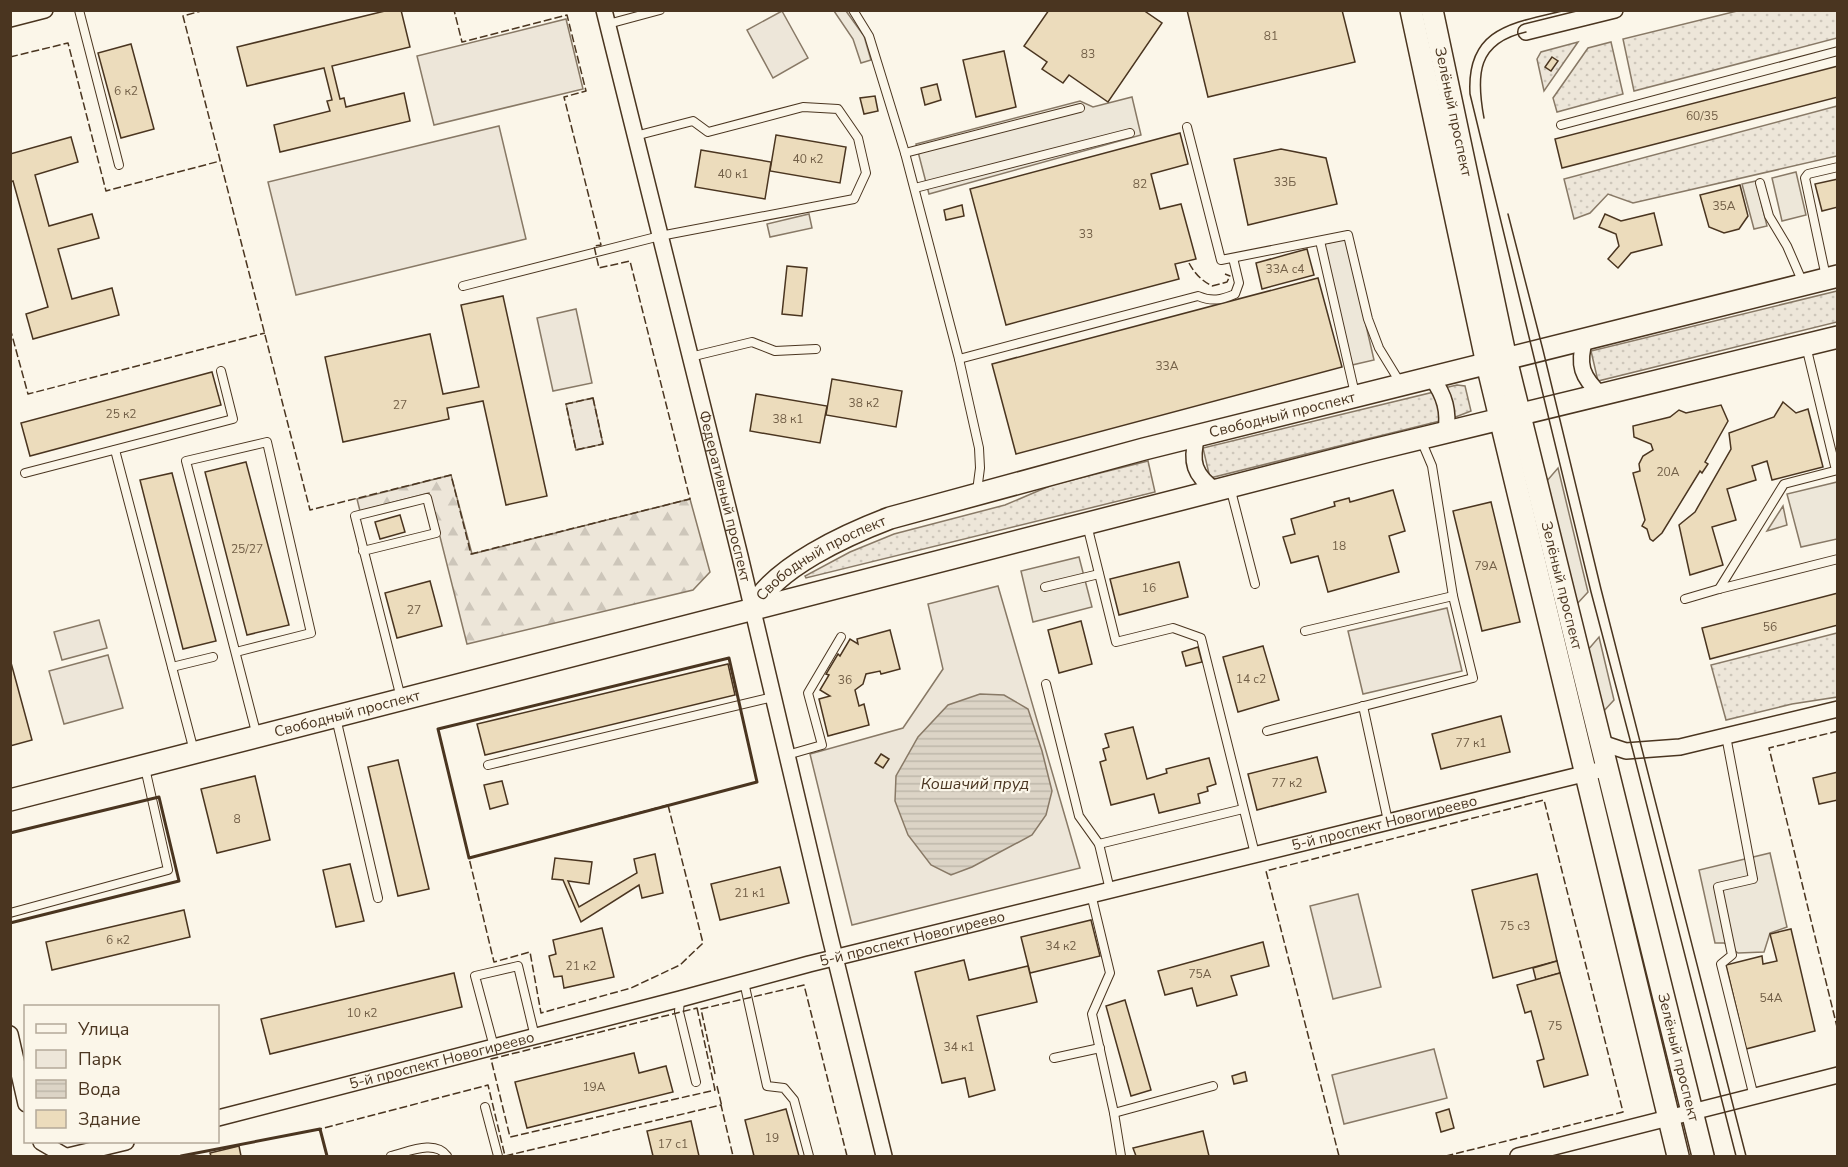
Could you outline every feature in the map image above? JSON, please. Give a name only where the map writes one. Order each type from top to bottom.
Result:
[{"type":"main road","name":"Зелёный проспект","points":[[1411,10],[1510,417],[1602,744],[1703,1156]]},
{"type":"main road","name":"Зелёный проспект","points":[[1432,10],[1496,362]]},
{"type":"main road","name":"Свободный проспект","points":[[753,609],[763,594],[784,574],[810,556],[843,538],[890,518],[1197,436],[1832,277]]},
{"type":"main road","name":"Свободный проспект","points":[[10,800],[1223,489],[1838,337]]},
{"type":"main road","name":"Зелёный проспект","points":[[1510,417],[1585,773],[1678,1156]]},
{"type":"street","points":[[10,19],[45,10]]},
{"type":"street","points":[[1526,32],[1582,14],[1615,10]]},
{"type":"street","name":"Федеративный проспект","points":[[606,17],[753,609],[884,1156]]},
{"type":"street","points":[[1585,339],[1580,353],[1582,369],[1588,382],[1601,395]]},
{"type":"street","points":[[1431,378],[1440,390],[1446,405],[1446,433]]},
{"type":"street","points":[[1197,436],[1193,452],[1195,468],[1203,481],[1223,489]]},
{"type":"street","points":[[1602,744],[1626,751],[1680,747],[1838,710]]},
{"type":"street","name":"5-й проспект Новогиреево","points":[[219,1118],[835,957],[1608,768]]},
{"type":"street","points":[[10,1034],[24,1095]]},
{"type":"street","points":[[1518,1156],[1838,1075]]},
{"type":"street","points":[[43,1143],[67,1156],[122,1143]]},
{"type":"lane","points":[[79,10],[119,165]]},
{"type":"lane","points":[[606,17],[660,10]]},
{"type":"lane","points":[[853,10],[869,36],[905,153],[959,359],[979,448],[980,468],[977,494]]},
{"type":"lane","points":[[1561,125],[1838,51]]},
{"type":"lane","points":[[462,286],[660,236],[854,199],[866,172],[858,138],[838,109],[803,107],[708,132],[693,121],[635,136]]},
{"type":"lane","points":[[905,153],[1080,108]]},
{"type":"lane","points":[[1187,127],[1221,260],[1348,235],[1368,319],[1379,348],[1402,386]]},
{"type":"lane","points":[[915,188],[1130,133]]},
{"type":"lane","points":[[1832,277],[1805,178],[1808,174],[1838,167]]},
{"type":"lane","points":[[1760,183],[1769,216],[1787,246],[1803,284]]},
{"type":"lane","points":[[1320,241],[1356,397]]},
{"type":"lane","points":[[959,359],[1198,296],[1208,300],[1221,300],[1235,294],[1239,283],[1233,258]]},
{"type":"lane","points":[[690,357],[752,342],[775,351],[816,349]]},
{"type":"lane","points":[[1719,589],[1784,484],[1837,470],[1805,345]]},
{"type":"lane","points":[[25,473],[233,419],[221,371]]},
{"type":"lane","points":[[1267,730],[1473,678],[1453,596],[1432,466],[1420,440]]},
{"type":"lane","points":[[236,652],[311,633],[267,442],[186,462],[258,736]]},
{"type":"lane","points":[[115,450],[195,753]]},
{"type":"lane","points":[[1223,489],[1255,584]]},
{"type":"lane","points":[[363,551],[436,533],[427,498],[355,516],[363,551],[401,700]]},
{"type":"lane","points":[[1087,524],[1116,642],[1173,628],[1201,639],[1255,854]]},
{"type":"lane","points":[[1685,599],[1838,559]]},
{"type":"lane","points":[[1045,587],[1099,574]]},
{"type":"lane","points":[[1305,631],[1453,596]]},
{"type":"lane","points":[[787,755],[822,745],[808,693],[841,638]]},
{"type":"lane","points":[[172,667],[213,657]]},
{"type":"lane","points":[[1046,684],[1079,816],[1099,844],[1110,890]]},
{"type":"lane","points":[[489,765],[773,697]]},
{"type":"lane","points":[[1363,706],[1388,821]]},
{"type":"lane","points":[[336,716],[378,898]]},
{"type":"lane","points":[[1726,736],[1753,879],[1718,887],[1732,956],[1721,964],[1754,1097]]},
{"type":"lane","points":[[10,914],[168,870],[144,766]]},
{"type":"lane","points":[[1099,844],[1244,810]]},
{"type":"lane","points":[[1090,894],[1110,973],[1092,1014],[1121,1156]]},
{"type":"lane","points":[[494,1047],[475,976],[518,966],[535,1037]]},
{"type":"lane","points":[[744,982],[767,1086],[784,1088],[794,1100],[809,1156]]},
{"type":"lane","points":[[680,999],[680,1012],[696,1082]]},
{"type":"lane","points":[[1054,1058],[1100,1048]]},
{"type":"lane","points":[[1114,1113],[1213,1086]]},
{"type":"lane","points":[[485,1107],[498,1156]]},
{"type":"lane","points":[[391,1156],[431,1147],[441,1149],[447,1156]]},
{"type":"green space","points":[[782,11],[808,58],[773,78],[747,30]]},
{"type":"green space","points":[[1737,11],[1837,11],[1837,38],[1634,91],[1623,39]]},
{"type":"green space","points":[[566,19],[583,89],[434,125],[417,56]]},
{"type":"green space","points":[[1578,42],[1544,91],[1537,59],[1541,52]]},
{"type":"green space","points":[[1611,42],[1623,94],[1557,112],[1553,98],[1588,48]]},
{"type":"green space","points":[[1837,106],[1837,156],[1633,203],[1608,194],[1590,213],[1574,219],[1564,179]]},
{"type":"green space","points":[[499,126],[526,239],[296,295],[268,182]]},
{"type":"green space","points":[[1837,291],[1837,322],[1598,381],[1591,351]]},
{"type":"green space","points":[[576,309],[592,383],[553,391],[537,318]]},
{"type":"green space","points":[[1465,386],[1471,411],[1453,418],[1444,388]]},
{"type":"green space","points":[[1434,392],[1440,406],[1440,421],[1210,478],[1203,448]]},
{"type":"green space","points":[[593,398],[603,444],[576,450],[566,404]]},
{"type":"green space","points":[[1148,461],[1155,492],[806,578],[805,576],[850,552],[894,534],[1005,505],[1052,485]]},
{"type":"green space","points":[[451,475],[472,554],[690,499],[710,572],[693,590],[467,644],[429,493],[360,511],[357,499]]},
{"type":"green space","points":[[1783,506],[1787,525],[1767,531]]},
{"type":"green space","points":[[998,586],[1080,868],[852,925],[810,754],[903,728],[943,669],[928,604]]},
{"type":"green space","points":[[1447,608],[1462,671],[1363,694],[1348,631]]},
{"type":"green space","points":[[99,620],[107,648],[62,660],[54,632]]},
{"type":"green space","points":[[1837,633],[1837,697],[1792,704],[1726,720],[1711,665]]},
{"type":"green space","points":[[108,655],[123,708],[64,724],[49,671]]},
{"type":"green space","points":[[1358,894],[1381,987],[1333,999],[1310,906]]},
{"type":"green space","points":[[1434,1049],[1447,1098],[1344,1124],[1332,1075]]},
{"type":"shaded area","points":[[834,11],[846,11],[864,36],[871,60],[861,63],[853,39]]},
{"type":"shaded area","points":[[1132,97],[1141,135],[929,194],[916,144],[1080,101],[1093,107]]},
{"type":"shaded area","points":[[1796,172],[1806,215],[1782,221],[1772,178]]},
{"type":"shaded area","points":[[1756,181],[1767,226],[1754,229],[1742,184]]},
{"type":"shaded area","points":[[809,214],[812,228],[770,237],[767,224]]},
{"type":"shaded area","points":[[1346,239],[1374,360],[1352,365],[1324,244]]},
{"type":"shaded area","points":[[1558,468],[1588,592],[1576,605],[1546,482]]},
{"type":"shaded area","points":[[1837,482],[1837,539],[1801,547],[1787,494]]},
{"type":"shaded area","points":[[1079,557],[1092,607],[1033,622],[1021,571]]},
{"type":"shaded area","points":[[1599,637],[1614,700],[1602,713],[1587,651]]},
{"type":"shaded area","points":[[1770,853],[1787,927],[1770,933],[1764,952],[1738,953],[1724,943],[1715,943],[1699,870]]},
{"type":"water","name":"Кошачий пруд","points":[[980,694],[1004,695],[1028,709],[1052,791],[1046,815],[1032,835],[972,867],[951,875],[931,865],[908,835],[895,801],[896,776],[918,737],[948,705]]},
{"type":"building","points":[[389,10],[401,10],[410,47],[332,66],[340,99],[344,98],[346,107],[404,93],[410,121],[280,152],[274,125],[330,111],[327,101],[332,100],[324,68],[247,86],[237,47]]},
{"type":"building","points":[[1049,10],[1143,10],[1162,23],[1108,102],[1069,75],[1063,83],[1042,69],[1047,62],[1024,46]]},
{"type":"building","points":[[1187,10],[1342,10],[1355,62],[1208,97]]},
{"type":"building","points":[[131,44],[154,129],[121,138],[98,53]]},
{"type":"building","points":[[1004,51],[1016,107],[976,117],[963,60]]},
{"type":"building","points":[[1552,57],[1558,61],[1551,71],[1545,67]]},
{"type":"building","points":[[1838,66],[1838,97],[1562,168],[1555,139]]},
{"type":"building","points":[[937,84],[941,100],[925,105],[921,88]]},
{"type":"building","points":[[875,96],[878,111],[864,114],[860,98]]},
{"type":"building","points":[[1180,133],[1188,164],[1151,174],[1160,209],[1181,204],[1196,259],[1175,264],[1179,279],[1006,325],[970,189]]},
{"type":"building","points":[[776,135],[846,147],[840,183],[770,171]]},
{"type":"building","points":[[71,137],[78,162],[35,175],[49,226],[92,214],[99,238],[58,249],[72,299],[112,288],[119,315],[33,339],[26,314],[48,307],[13,181],[10,182],[10,154]]},
{"type":"building","points":[[1281,149],[1326,158],[1337,204],[1248,225],[1234,159]]},
{"type":"building","points":[[701,150],[771,162],[765,199],[695,187]]},
{"type":"building","points":[[1838,179],[1838,207],[1822,211],[1815,184]]},
{"type":"building","points":[[1740,185],[1748,216],[1739,229],[1724,233],[1709,227],[1700,195]]},
{"type":"building","points":[[962,205],[964,216],[946,220],[944,210]]},
{"type":"building","points":[[1654,213],[1662,245],[1631,253],[1618,268],[1608,259],[1619,246],[1616,234],[1599,227],[1605,214],[1621,221]]},
{"type":"building","points":[[1307,249],[1314,275],[1262,289],[1256,263]]},
{"type":"building","points":[[787,266],[807,268],[802,316],[782,314]]},
{"type":"building","points":[[1318,278],[1342,367],[1016,454],[992,364]]},
{"type":"building","points":[[503,296],[547,496],[506,505],[483,401],[447,408],[449,419],[343,442],[325,357],[430,334],[443,394],[479,387],[461,305]]},
{"type":"building","points":[[212,372],[221,405],[30,456],[21,423]]},
{"type":"building","points":[[832,379],[902,391],[896,427],[826,415]]},
{"type":"building","points":[[756,394],[827,406],[820,443],[750,431]]},
{"type":"building","points":[[1783,402],[1796,413],[1808,409],[1823,467],[1772,480],[1767,461],[1752,466],[1756,480],[1727,489],[1736,520],[1712,527],[1723,565],[1690,575],[1679,525],[1695,512],[1731,449],[1729,433],[1774,417]]},
{"type":"building","points":[[1721,405],[1728,421],[1705,462],[1708,464],[1702,473],[1700,471],[1662,533],[1653,541],[1647,529],[1642,526],[1645,520],[1633,473],[1640,471],[1639,464],[1643,456],[1653,450],[1651,444],[1634,437],[1633,426],[1670,417],[1679,410],[1686,413]]},
{"type":"building","points":[[246,462],[289,625],[247,635],[205,472]]},
{"type":"building","points":[[172,473],[216,641],[183,649],[140,480]]},
{"type":"building","points":[[1393,490],[1405,531],[1389,536],[1399,572],[1328,592],[1318,556],[1291,563],[1283,537],[1295,534],[1291,519],[1335,506],[1334,502],[1349,498],[1350,502]]},
{"type":"building","points":[[1491,502],[1520,622],[1482,631],[1453,511]]},
{"type":"building","points":[[400,515],[405,532],[380,539],[375,522]]},
{"type":"building","points":[[1179,562],[1188,597],[1119,615],[1110,579]]},
{"type":"building","points":[[430,581],[442,626],[397,638],[385,593]]},
{"type":"building","points":[[1838,593],[1838,625],[1710,659],[1702,628]]},
{"type":"building","points":[[1081,621],[1092,664],[1059,673],[1048,630]]},
{"type":"building","points":[[890,630],[900,669],[881,674],[880,671],[866,674],[863,684],[855,690],[859,706],[864,704],[869,725],[828,736],[819,699],[830,696],[820,690],[829,675],[826,674],[850,639],[858,644],[857,639]]},
{"type":"building","points":[[1263,646],[1279,700],[1238,712],[1223,657]]},
{"type":"building","points":[[1198,647],[1202,662],[1186,666],[1182,652]]},
{"type":"building","points":[[10,659],[32,740],[10,746]]},
{"type":"building","points":[[728,664],[735,695],[485,755],[477,724]]},
{"type":"building","points":[[1501,716],[1510,752],[1441,769],[1432,734]]},
{"type":"building","points":[[1133,727],[1147,779],[1167,773],[1166,769],[1209,758],[1216,784],[1207,787],[1208,791],[1198,794],[1200,803],[1159,813],[1154,794],[1111,805],[1100,762],[1106,760],[1103,749],[1109,747],[1105,734]]},
{"type":"building","points":[[881,754],[889,759],[883,768],[875,763]]},
{"type":"building","points":[[1317,757],[1326,792],[1257,810],[1248,774]]},
{"type":"building","points":[[398,760],[429,889],[398,896],[368,767]]},
{"type":"building","points":[[1838,772],[1838,800],[1819,804],[1813,778]]},
{"type":"building","points":[[255,776],[270,840],[217,853],[201,789]]},
{"type":"building","points":[[502,781],[508,804],[490,809],[484,785]]},
{"type":"building","points":[[655,854],[663,893],[642,898],[639,885],[581,922],[563,880],[552,879],[555,858],[592,862],[589,884],[568,881],[579,907],[637,873],[634,859]]},
{"type":"building","points":[[350,864],[364,921],[336,927],[323,870]]},
{"type":"building","points":[[780,867],[789,903],[720,920],[711,884]]},
{"type":"building","points":[[1537,874],[1557,961],[1493,978],[1472,890]]},
{"type":"building","points":[[184,910],[190,937],[52,970],[46,942]]},
{"type":"building","points":[[1091,920],[1100,956],[1030,973],[1021,937]]},
{"type":"building","points":[[602,928],[614,977],[564,988],[562,976],[554,977],[549,956],[556,954],[553,940]]},
{"type":"building","points":[[1791,929],[1815,1031],[1746,1049],[1726,965],[1762,956],[1763,964],[1777,961],[1770,934]]},
{"type":"building","points":[[1263,942],[1269,966],[1231,976],[1237,995],[1197,1006],[1192,988],[1165,995],[1158,971]]},
{"type":"building","points":[[964,960],[969,980],[1028,966],[1037,1002],[977,1016],[995,1090],[969,1097],[965,1078],[942,1083],[915,972]]},
{"type":"building","points":[[1557,961],[1560,973],[1536,980],[1533,968]]},
{"type":"building","points":[[454,973],[462,1007],[270,1054],[261,1019]]},
{"type":"building","points":[[1560,973],[1588,1075],[1544,1087],[1537,1061],[1544,1059],[1531,1011],[1525,1013],[1517,985]]},
{"type":"building","points":[[1125,1000],[1151,1090],[1131,1096],[1106,1006]]},
{"type":"building","points":[[634,1053],[639,1073],[666,1066],[673,1092],[527,1128],[515,1082]]},
{"type":"building","points":[[1245,1072],[1247,1081],[1234,1084],[1232,1076]]},
{"type":"building","points":[[786,1109],[799,1156],[754,1156],[745,1120]]},
{"type":"building","points":[[1449,1109],[1454,1128],[1441,1132],[1436,1113]]},
{"type":"building","points":[[691,1121],[699,1156],[653,1156],[647,1131]]},
{"type":"building","points":[[1203,1131],[1209,1156],[1136,1156],[1133,1148]]},
{"type":"building","points":[[239,1146],[241,1156],[211,1156],[210,1153]]},
{"type":"tram line","points":[[1566,10],[1511,25],[1485,41],[1476,54],[1471,72],[1470,94],[1591,592],[1736,1156]]},
{"type":"tram line","points":[[1484,118],[1480,88],[1484,63],[1489,53],[1498,44],[1526,32]]},
{"type":"tram line","points":[[1508,214],[1746,1156]]},
{"type":"fence","points":[[205,10],[183,16],[310,510],[451,475],[471,554],[690,499],[630,261],[599,268],[594,246],[601,245],[564,97],[586,91],[567,15],[462,42],[454,10]]},
{"type":"fence","points":[[10,57],[68,43],[106,191],[220,161]]},
{"type":"fence","points":[[1189,263],[1199,276],[1212,286],[1227,282],[1230,276],[1225,274]]},
{"type":"fence","points":[[10,328],[28,394],[265,333]]},
{"type":"fence","points":[[593,398],[603,444],[576,450],[566,404],[593,398]]},
{"type":"fence","points":[[1838,731],[1769,748],[1838,1031]]},
{"type":"fence","points":[[1339,1156],[1266,871],[1544,800],[1623,1112],[1446,1156]]},
{"type":"fence","points":[[668,805],[703,943],[680,965],[631,988],[541,1013],[530,952],[494,962],[469,858],[668,805]]},
{"type":"fence","points":[[715,1074],[701,1009],[804,985],[847,1156]]},
{"type":"fence","points":[[697,1008],[715,1090],[510,1137],[491,1059],[697,1008]]},
{"type":"fence","points":[[327,1156],[320,1129],[488,1085],[505,1156],[721,1105],[733,1156]]},
{"type":"fence","points":[[717,1086],[722,1107]]},
{"type":"wall","points":[[729,658],[757,782],[469,858],[438,729],[729,658]]},
{"type":"wall","points":[[10,833],[159,797],[179,881],[10,923]]},
{"type":"wall","points":[[181,1156],[320,1129],[327,1156]]},
{"type":"wall","points":[[10,1151],[11,1156]]}]
